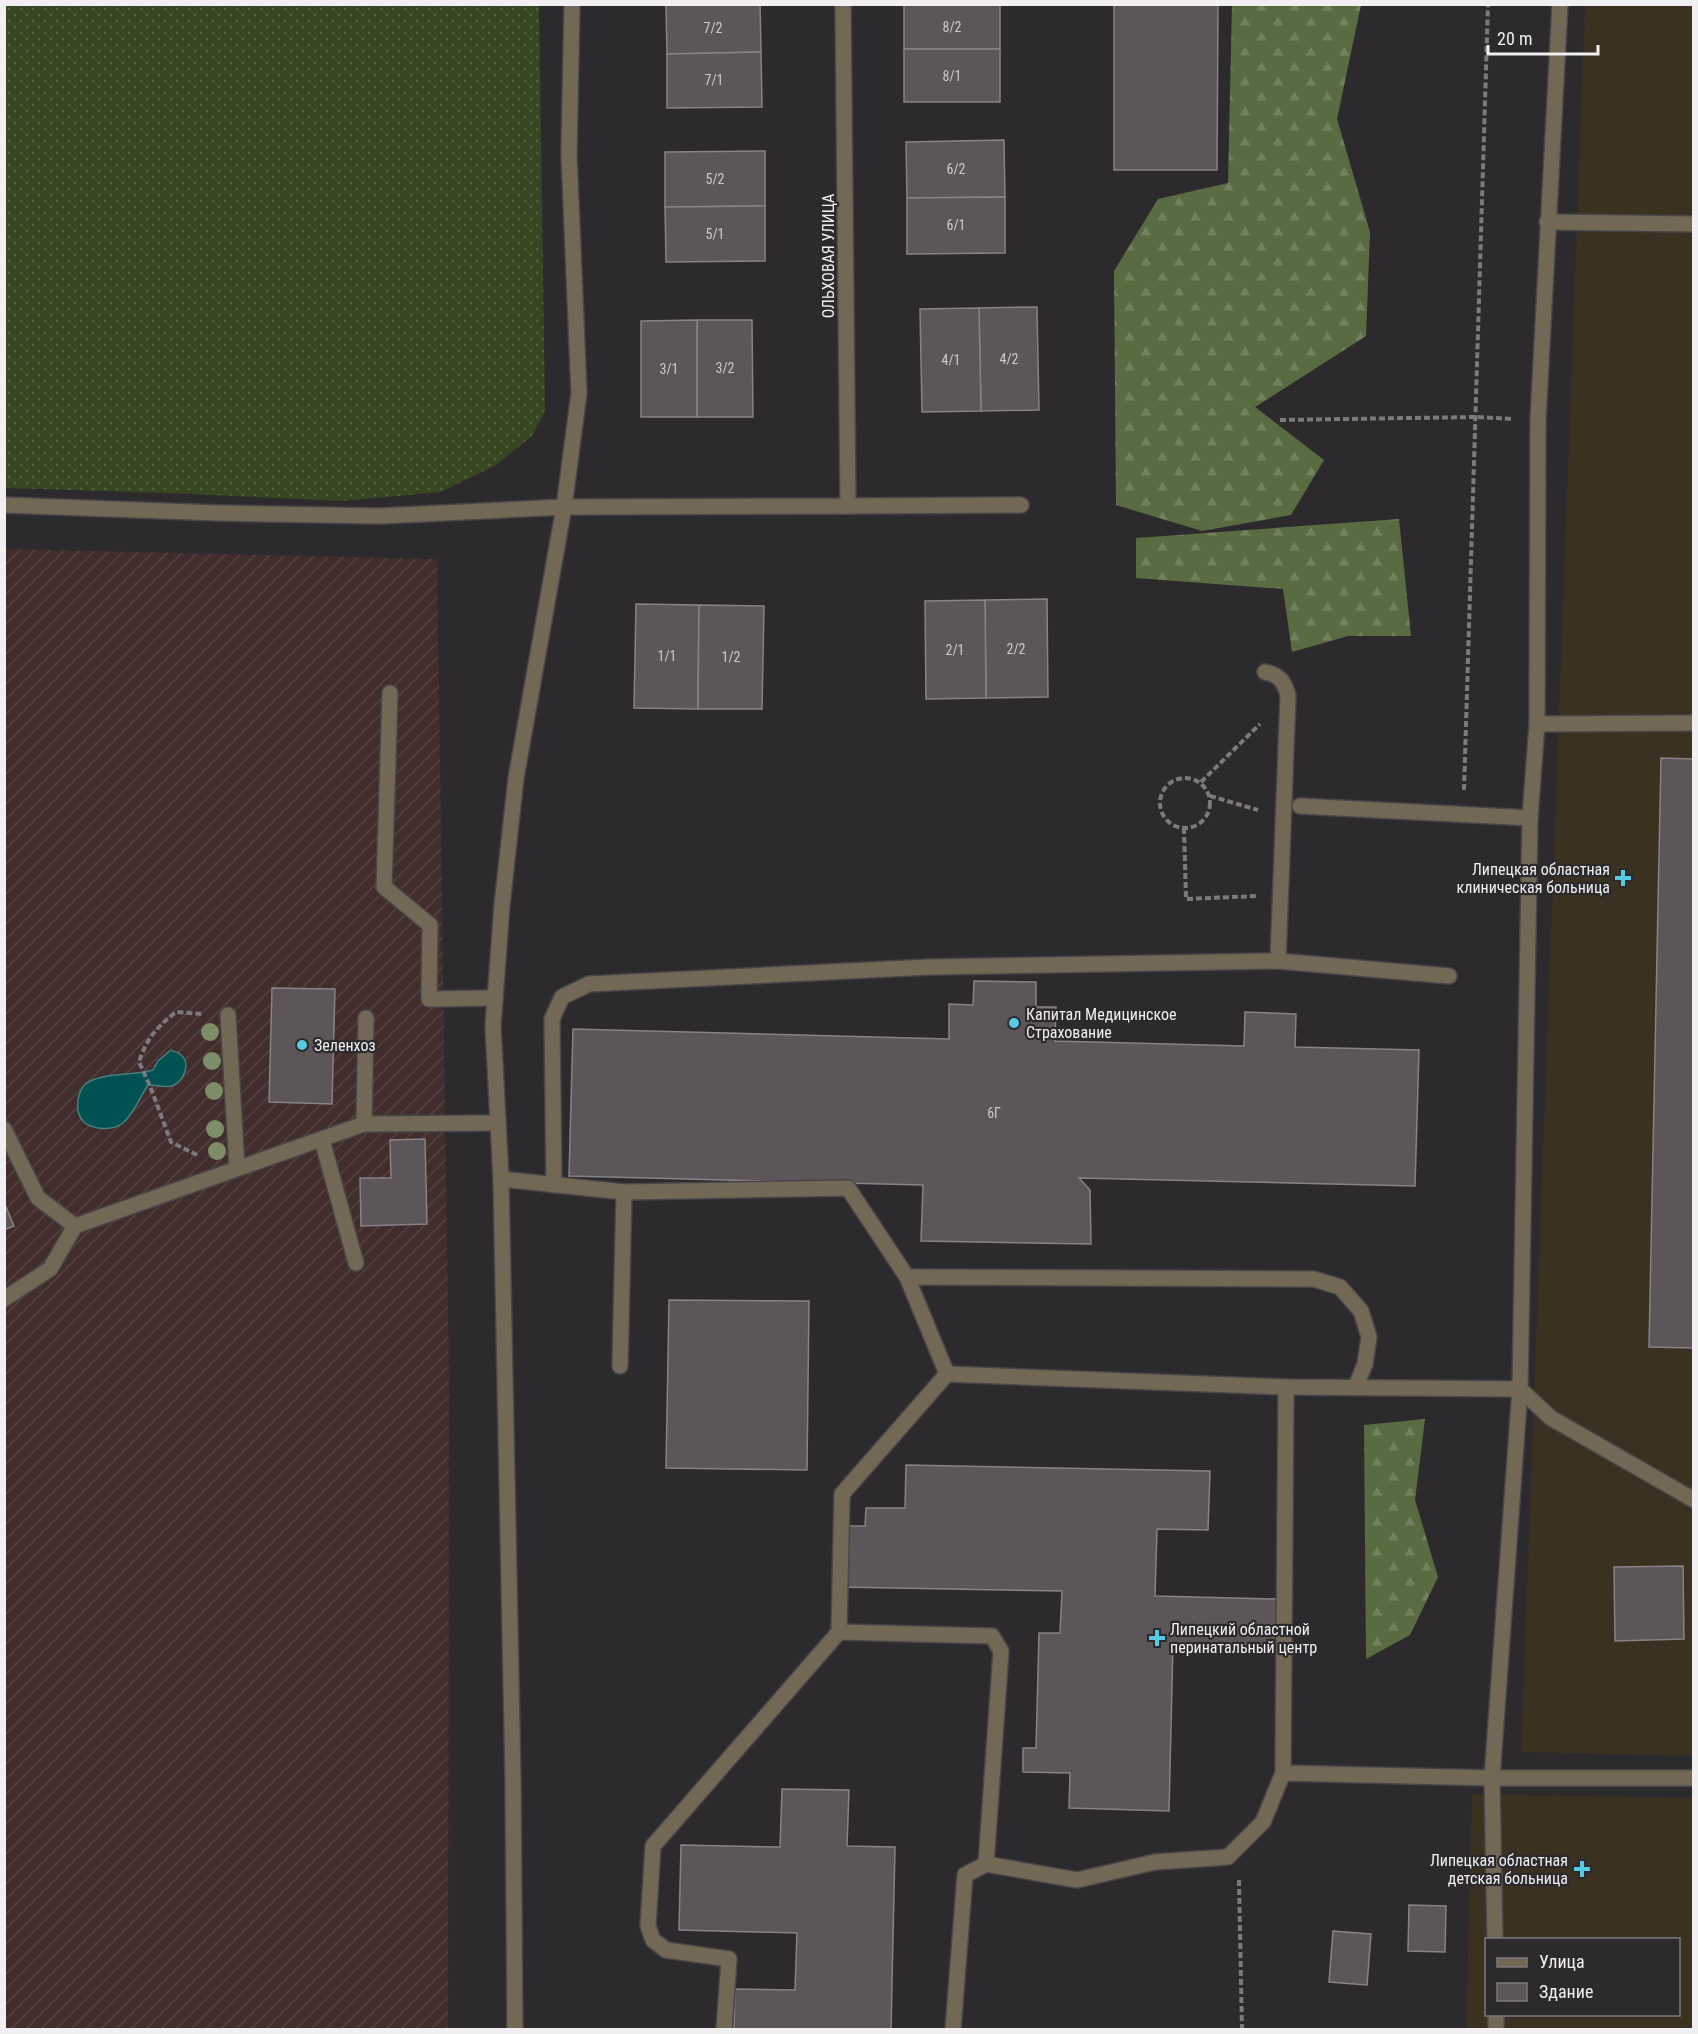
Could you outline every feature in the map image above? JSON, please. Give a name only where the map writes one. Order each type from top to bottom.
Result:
[{"type":"street","points":[[515,2030],[513,1780],[501,1179],[493,1026],[502,905],[516,778],[564,507],[579,393],[569,155],[572,4]]},
{"type":"street","name":"ОЛЬХОВАЯ УЛИЦА","points":[[843,4],[848,506]]},
{"type":"street","points":[[1494,1938],[1492,1778],[1520,1389],[1530,818],[1537,724],[1538,420],[1560,4]]},
{"type":"street","points":[[1547,222],[1694,224]]},
{"type":"street","points":[[4,505],[380,516],[564,507],[1021,505]]},
{"type":"street","points":[[1265,672],[1275,674],[1285,683],[1288,695],[1278,961]]},
{"type":"street","points":[[390,693],[384,887],[430,925],[429,999],[495,998]]},
{"type":"street","points":[[1537,724],[1694,723]]},
{"type":"street","points":[[1300,806],[1530,818]]},
{"type":"street","points":[[554,1185],[552,1019],[562,998],[589,984],[929,966],[1278,961],[1449,976]]},
{"type":"street","points":[[228,1015],[237,1168]]},
{"type":"street","points":[[364,1124],[366,1018]]},
{"type":"street","points":[[4,1299],[50,1269],[75,1227],[237,1168],[364,1124],[498,1123]]},
{"type":"street","points":[[4,1129],[38,1198],[75,1227]]},
{"type":"street","points":[[322,1140],[356,1263]]},
{"type":"street","points":[[501,1179],[624,1192],[848,1188],[907,1277],[947,1374]]},
{"type":"street","points":[[620,1366],[624,1192]]},
{"type":"street","points":[[907,1277],[1314,1279],[1340,1287],[1361,1311],[1369,1337],[1365,1364],[1356,1386]]},
{"type":"street","points":[[947,1374],[1286,1386],[1520,1389],[1551,1418],[1694,1500]]},
{"type":"street","points":[[724,2030],[729,1959],[666,1950],[653,1940],[648,1926],[653,1846],[839,1632],[842,1494],[947,1374]]},
{"type":"street","points":[[953,2030],[965,1875],[986,1864],[1077,1880],[1155,1862],[1228,1857],[1263,1822],[1282,1773],[1286,1386]]},
{"type":"street","points":[[839,1632],[992,1636],[1001,1651],[986,1864]]},
{"type":"street","points":[[1282,1773],[1492,1778],[1694,1778]]},
{"type":"path","points":[[1463,815],[1488,4]]},
{"type":"path","points":[[1280,420],[1476,417],[1538,420]]},
{"type":"path","points":[[1201,783],[1266,718]]},
{"type":"path","points":[[1187,777],[1201,783],[1210,796],[1209,812],[1199,824],[1184,828],[1169,823],[1160,809],[1161,793],[1171,781],[1187,777]]},
{"type":"path","points":[[1210,796],[1262,811]]},
{"type":"path","points":[[1184,828],[1186,899],[1280,896]]},
{"type":"path","points":[[228,1015],[176,1012],[158,1026],[146,1044],[139,1062],[171,1142],[187,1152],[237,1168]]},
{"type":"path","points":[[1238,1847],[1242,2030]]},
{"type":"shaded area","name":"Липецкая областная клиническая больница","points":[[1585,5],[1693,5],[1693,1756],[1521,1752]]},
{"type":"shaded area","name":"Зеленхоз","points":[[5,549],[437,559],[449,1382],[448,2029],[5,2030]]},
{"type":"shaded area","name":"Липецкая областная детская больница","points":[[1472,1794],[1693,1798],[1693,2029],[1466,2030]]},
{"type":"green space","points":[[5,4],[539,5],[545,411],[532,436],[496,465],[441,492],[343,501],[5,488]]},
{"type":"green space","points":[[1232,5],[1361,5],[1337,119],[1370,232],[1366,336],[1255,407],[1324,460],[1291,515],[1202,531],[1116,505],[1114,271],[1158,199],[1228,183]]},
{"type":"green space","points":[[1399,519],[1411,636],[1348,636],[1292,652],[1283,589],[1136,578],[1136,538]]},
{"type":"green space","points":[[1425,1419],[1415,1500],[1438,1577],[1410,1635],[1366,1659],[1364,1425]]},
{"type":"water","points":[[171,1050],[180,1054],[186,1062],[185,1072],[176,1084],[167,1087],[148,1085],[130,1115],[119,1126],[98,1128],[84,1122],[78,1112],[78,1100],[86,1084],[105,1076],[153,1070],[158,1061]]},
{"type":"building","points":[[666,4],[760,4],[761,52],[667,54]]},
{"type":"building","points":[[904,4],[1000,4],[1000,49],[904,49]]},
{"type":"building","points":[[1114,4],[1218,4],[1217,170],[1114,170]]},
{"type":"building","points":[[904,49],[1000,49],[1000,102],[904,102]]},
{"type":"building","points":[[761,52],[762,107],[667,108],[667,54]]},
{"type":"building","points":[[1004,140],[1005,197],[907,198],[906,142]]},
{"type":"building","points":[[765,151],[765,206],[665,207],[665,152]]},
{"type":"building","points":[[1005,197],[1005,253],[907,254],[907,198]]},
{"type":"building","points":[[765,206],[765,261],[666,262],[665,207]]},
{"type":"building","points":[[1037,307],[1039,410],[981,411],[979,308]]},
{"type":"building","points":[[979,308],[981,411],[922,412],[920,309]]},
{"type":"building","points":[[697,320],[752,320],[753,417],[697,417]]},
{"type":"building","points":[[697,320],[697,417],[641,417],[641,321]]},
{"type":"building","points":[[1047,599],[1048,697],[986,698],[985,600]]},
{"type":"building","points":[[985,600],[986,698],[926,699],[925,601]]},
{"type":"building","points":[[636,604],[699,605],[698,709],[634,708]]},
{"type":"building","points":[[699,605],[764,606],[762,709],[698,709]]},
{"type":"building","points":[[1661,758],[1694,759],[1694,1348],[1649,1347]]},
{"type":"building","points":[[974,981],[1036,982],[1036,1007],[1056,1007],[1055,1041],[1244,1046],[1245,1012],[1296,1014],[1295,1047],[1419,1050],[1415,1186],[1079,1178],[1090,1190],[1091,1244],[921,1241],[923,1185],[569,1176],[573,1029],[949,1039],[949,1004],[973,1005]]},
{"type":"building","name":"Зеленхоз","points":[[272,988],[335,989],[332,1104],[269,1102]]},
{"type":"building","points":[[425,1139],[427,1224],[361,1226],[360,1178],[391,1178],[390,1140]]},
{"type":"building","points":[[4,1202],[14,1226],[4,1230]]},
{"type":"building","points":[[669,1300],[809,1301],[807,1470],[666,1468]]},
{"type":"building","name":"Липецкий областной перинатальный центр","points":[[906,1465],[1210,1471],[1208,1530],[1157,1529],[1155,1596],[1277,1599],[1276,1645],[1173,1643],[1169,1811],[1069,1808],[1070,1773],[1023,1772],[1023,1748],[1036,1748],[1039,1633],[1060,1633],[1062,1591],[838,1587],[840,1526],[865,1526],[866,1508],[905,1508]]},
{"type":"building","points":[[1683,1566],[1684,1639],[1615,1641],[1614,1567]]},
{"type":"building","points":[[782,1789],[849,1790],[847,1846],[895,1847],[891,2030],[734,2030],[735,1989],[795,1990],[797,1933],[679,1930],[681,1845],[780,1847]]},
{"type":"building","points":[[1409,1905],[1446,1906],[1445,1952],[1408,1951]]},
{"type":"building","points":[[1333,1931],[1371,1934],[1367,1985],[1329,1982]]},
{"type":"place","name":"Липецкая областная клиническая больница","points":[[1623,878]]},
{"type":"place","name":"Капитал Медицинское Страхование","points":[[1014,1023]]},
{"type":"place","name":"Зеленхоз","points":[[302,1045]]},
{"type":"place","name":"Липецкий областной перинатальный центр","points":[[1157,1638]]},
{"type":"place","name":"Липецкая областная детская больница","points":[[1582,1869]]}]
